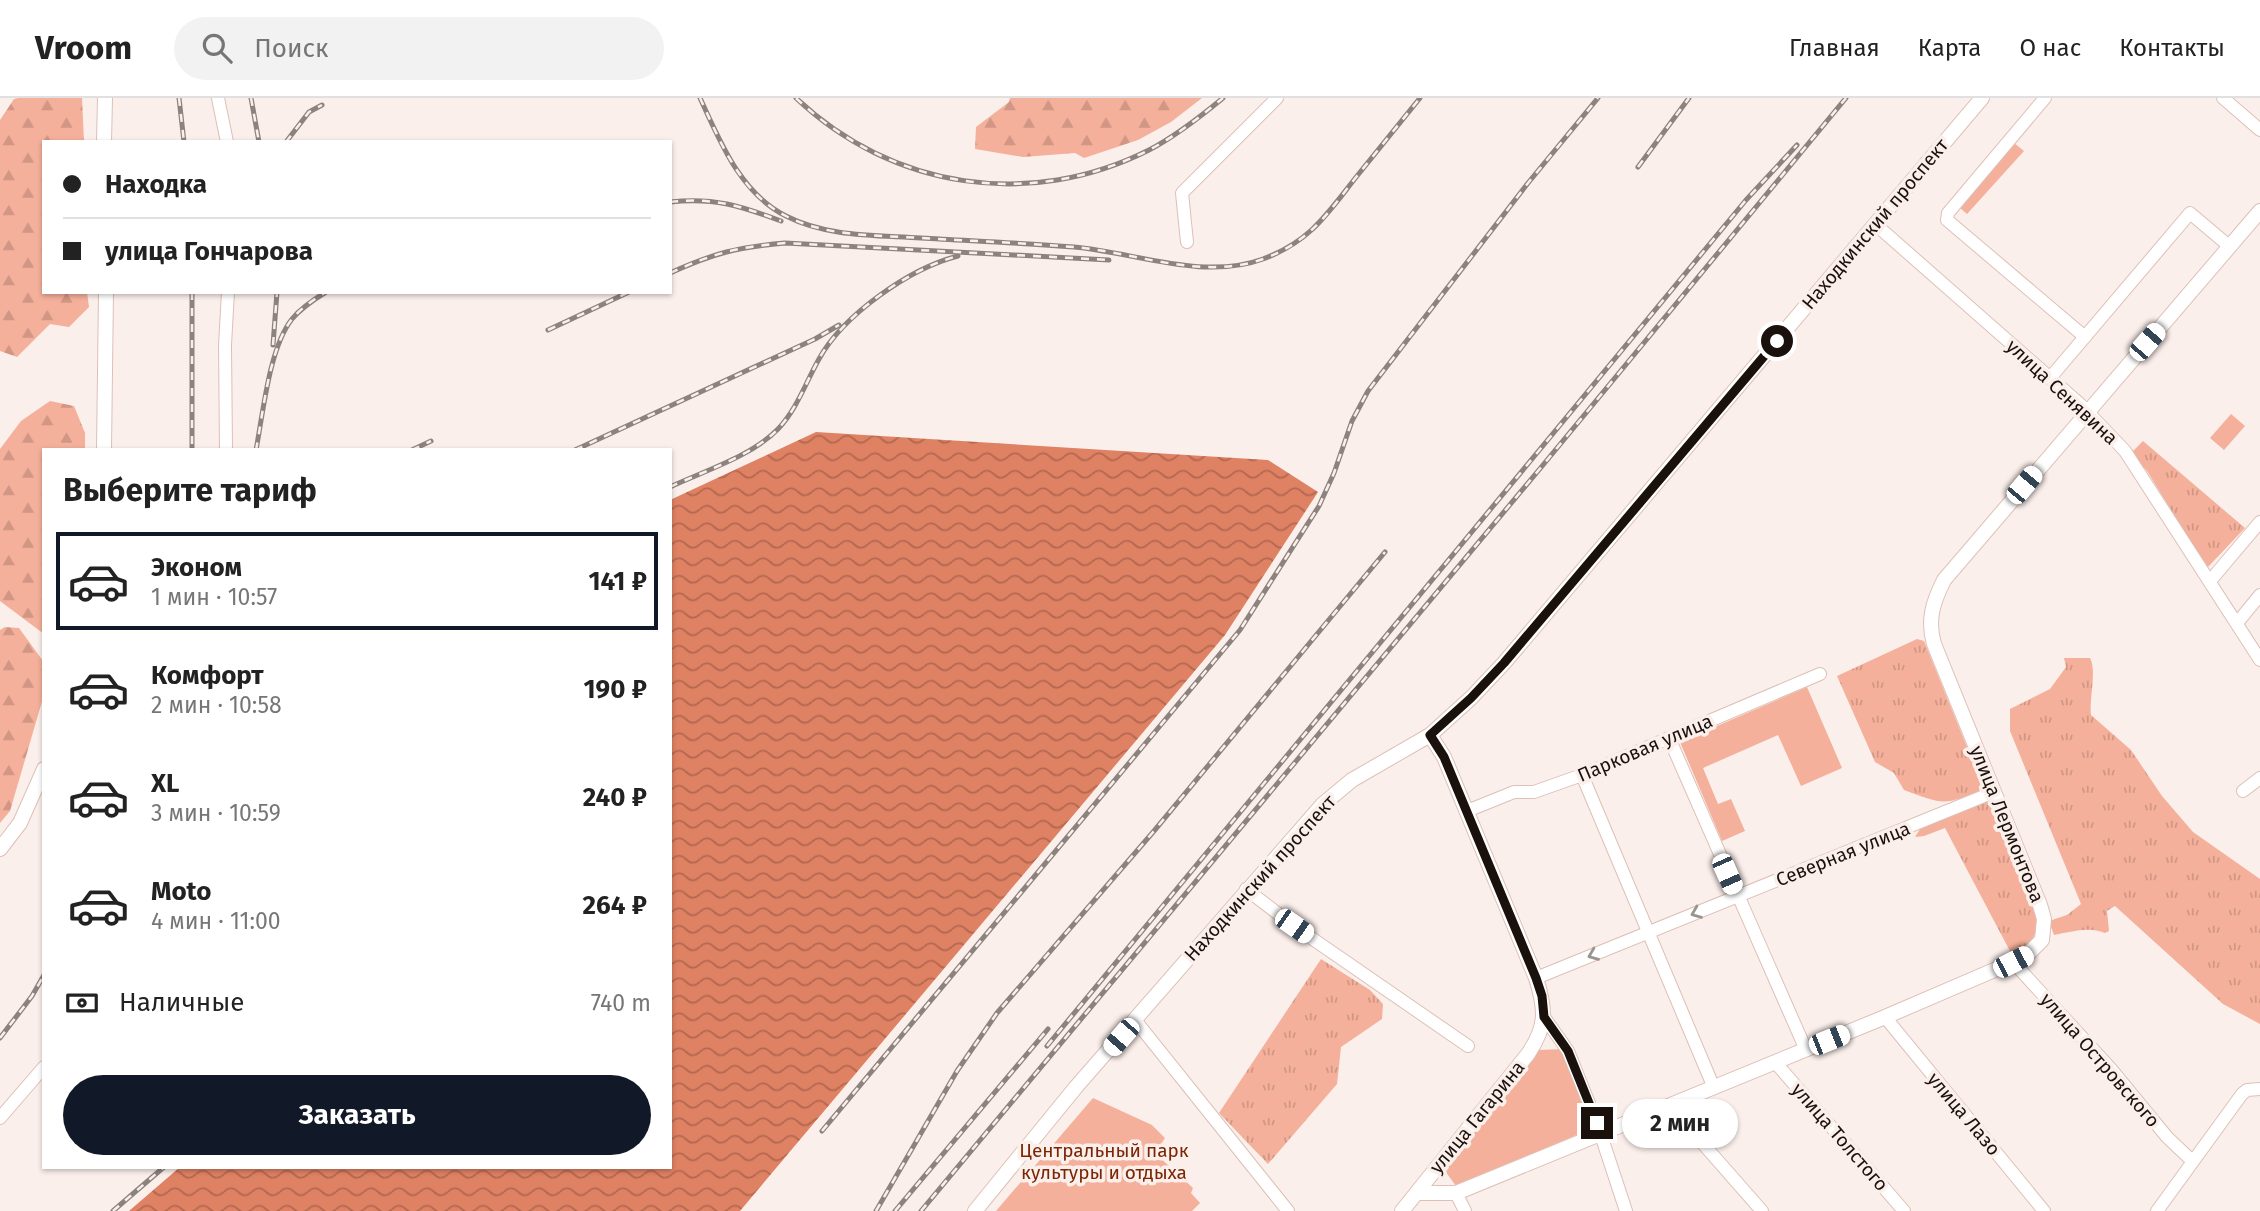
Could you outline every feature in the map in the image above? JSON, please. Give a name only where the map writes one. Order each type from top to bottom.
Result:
[{"type":"main road","points":[[104,140],[105,98]]},
{"type":"main road","name":"Находкинский проспект","points":[[975,1211],[1041,1129],[1322,805],[1336,792],[1372,768],[1430,735],[1471,698],[1513,653],[1982,98]]},
{"type":"main road","points":[[2088,412],[2260,211]]},
{"type":"main road","points":[[104,448],[106,294]]},
{"type":"main road","name":"улица Лермонтова","points":[[1417,1193],[1456,1193],[1885,1017],[2013,962],[2037,947],[2045,930],[2044,919],[1990,794],[1934,644],[1930,625],[1935,598],[1944,580],[2088,412]]},
{"type":"main road","points":[[1430,735],[1444,757],[1536,978],[1542,996],[1544,1017]]},
{"type":"main road","points":[[0,849],[20,823],[42,774]]},
{"type":"main road","name":"улица Гагарина","points":[[1402,1211],[1528,1054],[1537,1041],[1544,1017]]},
{"type":"street","points":[[218,98],[227,140]]},
{"type":"street","points":[[1187,242],[1182,193],[1277,98]]},
{"type":"street","points":[[2045,98],[1948,213],[1947,220],[2084,337]]},
{"type":"street","points":[[2223,98],[2260,130]]},
{"type":"street","points":[[2050,378],[2190,213],[2229,246]]},
{"type":"street","name":"улица Сенявина","points":[[1875,224],[2088,412],[2125,451],[2260,660]]},
{"type":"street","points":[[226,448],[225,345],[228,294]]},
{"type":"street","points":[[2210,581],[2260,522]]},
{"type":"street","points":[[2237,623],[2260,595]]},
{"type":"street","name":"Парковая улица","points":[[1467,811],[1514,792],[1534,792],[1582,775],[1820,674]]},
{"type":"street","points":[[1669,738],[1806,1049]]},
{"type":"street","points":[[1582,775],[1714,1088]]},
{"type":"street","points":[[2243,791],[2260,778]]},
{"type":"street","name":"Северная улица","points":[[1536,978],[1990,794]]},
{"type":"street","points":[[1246,890],[1468,1046]]},
{"type":"street","name":"улица Островского","points":[[2013,962],[2111,1069],[2167,1137],[2189,1157]]},
{"type":"street","points":[[1544,1017],[1568,1051],[1601,1133],[1626,1211]]},
{"type":"street","name":"улица Лазо","points":[[1885,1017],[2044,1211]]},
{"type":"street","points":[[1135,1020],[1288,1211]]},
{"type":"street","name":"улица Толстого","points":[[1775,1062],[1904,1211]]},
{"type":"street","points":[[0,1118],[42,1069]]},
{"type":"street","points":[[2157,1211],[2242,1094],[2247,1090],[2260,1089]]},
{"type":"street","points":[[1669,1105],[1762,1211]]},
{"type":"street","points":[[1456,1193],[1465,1211]]},
{"type":"green space","points":[[82,98],[84,140],[42,140],[42,294],[87,294],[89,307],[69,327],[50,324],[17,357],[0,351],[0,120],[14,99]]},
{"type":"green space","points":[[1010,98],[1202,98],[1171,122],[1138,140],[1084,158],[1075,153],[1023,157],[975,149],[976,127],[1009,102]]},
{"type":"green space","points":[[2014,143],[2024,151],[1967,214],[1959,207]]},
{"type":"green space","points":[[50,401],[74,406],[85,433],[85,448],[42,448],[42,632],[0,601],[0,449],[21,421]]},
{"type":"green space","points":[[2231,414],[2245,426],[2224,450],[2210,438]]},
{"type":"green space","points":[[2143,441],[2245,528],[2207,568],[2147,471],[2131,453]]},
{"type":"green space","points":[[5,627],[19,628],[42,660],[42,701],[10,811],[0,823],[0,630]]},
{"type":"green space","points":[[1917,639],[1924,641],[1984,789],[1951,801],[1928,799],[1904,790],[1894,773],[1875,762],[1837,676]]},
{"type":"green space","points":[[2064,658],[2090,658],[2093,670],[2091,715],[2131,750],[2162,796],[2193,832],[2260,879],[2260,1024],[2223,1004],[2115,906],[2107,911],[2109,931],[2105,933],[2086,930],[2054,935],[2049,921],[2067,915],[2081,904],[2010,731],[2010,709],[2050,689],[2066,667]]},
{"type":"green space","points":[[1807,687],[1842,768],[1801,786],[1778,735],[1703,768],[1718,804],[1731,799],[1745,831],[1722,841],[1680,742]]},
{"type":"green space","points":[[1988,800],[2024,881],[2039,926],[2030,944],[2011,953],[1945,828],[1915,837],[1922,826]]},
{"type":"green space","points":[[1321,959],[1370,990],[1383,1004],[1382,1019],[1341,1047],[1337,1084],[1268,1164],[1219,1113]]},
{"type":"green space","points":[[1563,1049],[1593,1128],[1456,1186],[1445,1171],[1449,1161],[1539,1050]]},
{"type":"green space","name":"Центральный парк культуры и отдыха","points":[[1093,1098],[1152,1125],[1165,1138],[1155,1153],[1193,1188],[1191,1193],[1200,1203],[1192,1211],[996,1211]]},
{"type":"water","points":[[816,432],[1268,460],[1318,492],[1225,635],[740,1211],[129,1211],[178,1169],[672,1169],[672,499]]},
{"type":"railway","points":[[179,98],[184,140]]},
{"type":"railway","points":[[251,98],[259,140]]},
{"type":"railway","points":[[700,98],[724,148],[744,180],[770,206],[802,223],[852,234],[1074,247],[1168,263],[1217,267],[1263,259],[1280,252],[1306,235],[1327,214],[1420,98]]},
{"type":"railway","points":[[796,98],[834,129],[875,153],[919,170],[964,181],[1010,184],[1057,180],[1104,169],[1159,145],[1223,98]]},
{"type":"railway","points":[[822,1131],[1240,630],[1319,506],[1352,421],[1368,391],[1528,183],[1598,98]]},
{"type":"railway","points":[[1638,167],[1689,98]]},
{"type":"railway","points":[[921,1211],[1846,98]]},
{"type":"railway","points":[[288,140],[309,112],[322,105]]},
{"type":"railway","points":[[1047,1046],[1746,200],[1797,145]]},
{"type":"railway","points":[[672,202],[727,204],[781,221]]},
{"type":"railway","points":[[672,272],[726,252],[785,243],[1109,260]]},
{"type":"railway","points":[[672,486],[741,455],[767,439],[791,413],[819,359],[844,326],[899,282],[939,262],[958,256]]},
{"type":"railway","points":[[192,294],[192,448]]},
{"type":"railway","points":[[273,345],[277,294]]},
{"type":"railway","points":[[256,448],[272,364],[284,331],[299,311],[323,294]]},
{"type":"railway","points":[[548,330],[625,294]]},
{"type":"railway","points":[[579,448],[815,339],[839,325]]},
{"type":"railway","points":[[416,448],[431,441]]},
{"type":"railway","points":[[876,1211],[957,1071],[997,1013],[1154,831],[1385,552]]},
{"type":"railway","points":[[0,1038],[42,978]]},
{"type":"railway","points":[[895,1211],[1048,1029]]},
{"type":"railway","points":[[113,1211],[162,1169]]},
{"type":"route","points":[[1597,1123],[1568,1051],[1544,1017],[1542,996],[1536,978],[1444,757],[1430,735],[1504,663],[1777,341]]}]
